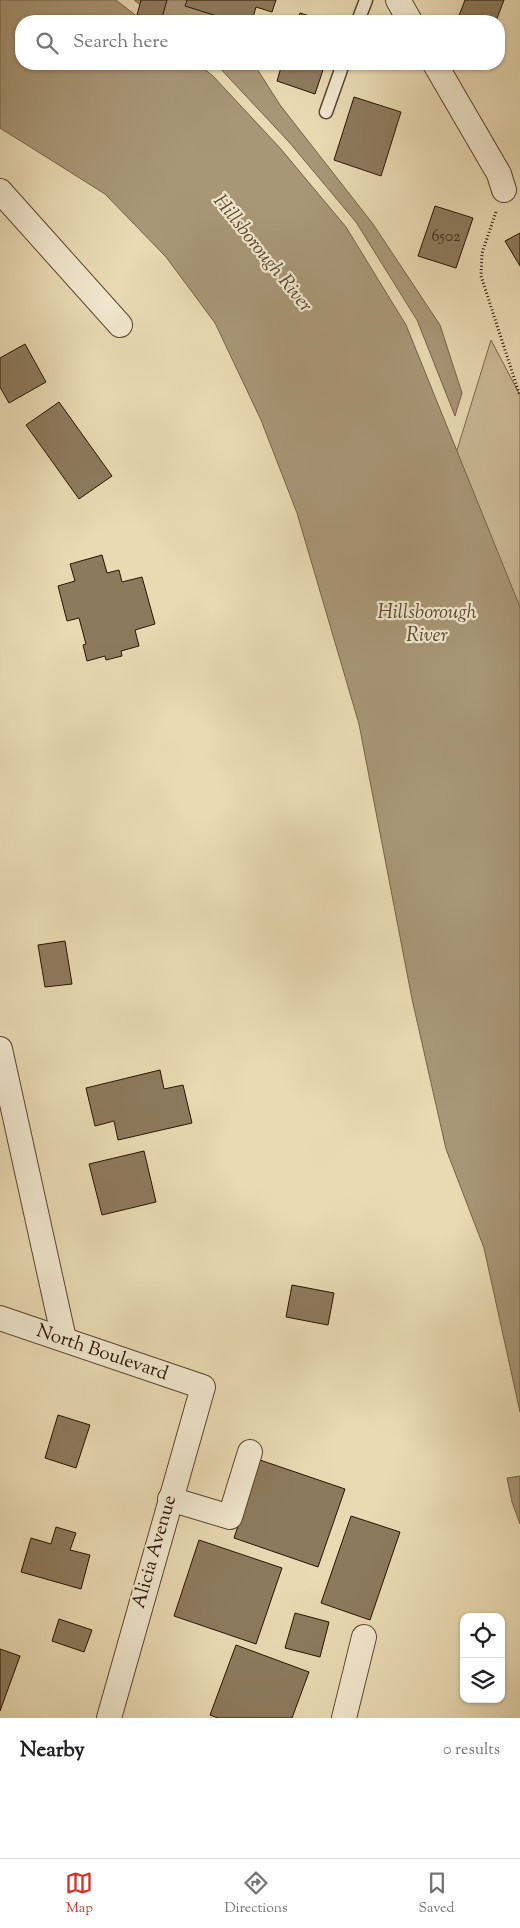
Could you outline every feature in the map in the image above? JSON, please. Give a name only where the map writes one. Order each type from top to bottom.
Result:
[{"type":"street","points":[[398,0],[407,15]]},
{"type":"street","points":[[438,70],[498,174],[504,190]]},
{"type":"street","points":[[0,190],[120,325]]},
{"type":"street","points":[[0,1049],[64,1339]]},
{"type":"street","name":"North Boulevard","points":[[0,1318],[203,1387]]},
{"type":"street","name":"Alicia Avenue","points":[[109,1718],[203,1387]]},
{"type":"street","points":[[170,1499],[230,1517],[250,1452]]},
{"type":"street","points":[[344,1718],[364,1637]]},
{"type":"lane","points":[[360,15],[366,0]]},
{"type":"lane","points":[[326,112],[341,70]]},
{"type":"path","points":[[504,190],[482,253],[480,276],[520,396]]},
{"type":"shaded area","points":[[491,340],[520,395],[520,631],[453,463]]},
{"type":"water","name":"Hillsborough River","points":[[0,0],[116,0],[135,15],[15,15],[15,70],[206,70],[280,148],[346,227],[406,325],[520,607],[520,1412],[484,1248],[446,1149],[412,999],[359,724],[297,513],[261,420],[215,323],[166,257],[105,194],[0,128]]},
{"type":"water","points":[[134,0],[203,0],[223,15],[153,15]]},
{"type":"water","points":[[222,70],[258,70],[280,105],[373,224],[440,325],[462,393],[455,416],[417,320],[356,222],[289,142]]},
{"type":"water","points":[[520,1476],[520,1524],[512,1502],[507,1478]]},
{"type":"building","points":[[141,0],[167,0],[163,15],[137,15]]},
{"type":"building","points":[[187,0],[276,0],[272,12],[256,7],[254,15],[214,15],[185,6]]},
{"type":"building","points":[[465,0],[504,0],[498,15],[459,15]]},
{"type":"building","points":[[280,70],[323,70],[315,94],[277,81]]},
{"type":"building","points":[[354,97],[401,112],[381,176],[334,160]]},
{"type":"building","points":[[435,206],[473,218],[456,268],[418,256]]},
{"type":"building","points":[[520,233],[520,266],[505,241]]},
{"type":"building","points":[[25,344],[46,382],[9,403],[0,387],[0,358]]},
{"type":"building","points":[[59,402],[112,476],[79,499],[26,425]]},
{"type":"building","points":[[102,555],[107,573],[119,570],[122,582],[142,577],[155,624],[135,630],[139,646],[121,651],[122,656],[106,660],[105,656],[87,661],[83,645],[86,644],[79,618],[67,621],[58,586],[75,581],[70,564]]},
{"type":"building","points":[[65,941],[72,984],[45,987],[38,945]]},
{"type":"building","points":[[160,1070],[164,1089],[183,1085],[192,1123],[118,1140],[114,1121],[95,1126],[86,1088]]},
{"type":"building","points":[[144,1151],[156,1202],[102,1215],[89,1164]]},
{"type":"building","points":[[292,1285],[334,1293],[328,1325],[286,1317]]},
{"type":"building","points":[[58,1415],[90,1425],[76,1468],[45,1458]]},
{"type":"building","points":[[260,1460],[345,1489],[318,1567],[234,1538]]},
{"type":"building","points":[[351,1516],[400,1532],[370,1620],[321,1603]]},
{"type":"building","points":[[56,1527],[76,1533],[70,1550],[90,1555],[81,1589],[21,1572],[31,1538],[51,1544]]},
{"type":"building","points":[[199,1540],[282,1568],[256,1644],[174,1616]]},
{"type":"building","points":[[295,1613],[329,1622],[320,1657],[285,1648]]},
{"type":"building","points":[[59,1619],[92,1630],[84,1652],[52,1641]]},
{"type":"building","points":[[236,1645],[309,1672],[292,1718],[218,1718],[210,1715]]},
{"type":"building","points":[[0,1649],[20,1656],[0,1711]]}]
